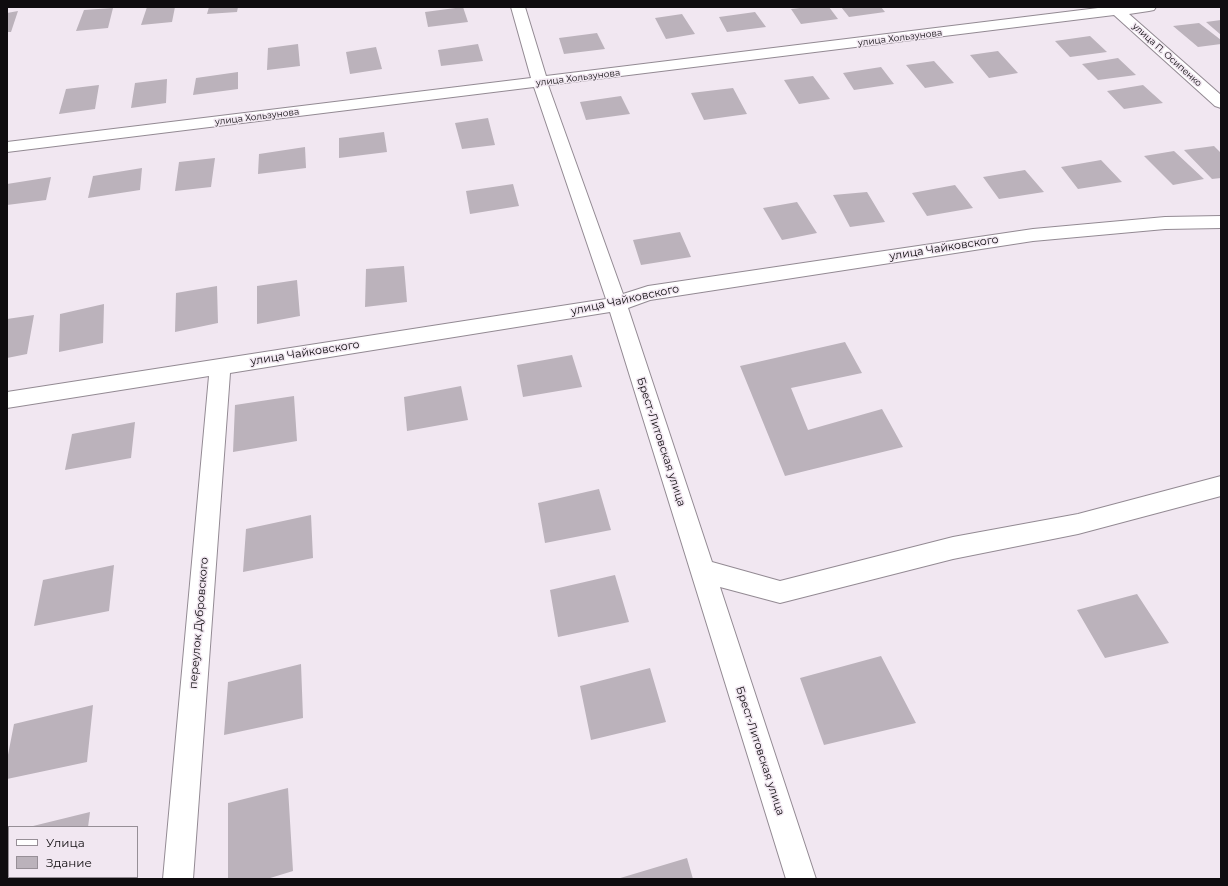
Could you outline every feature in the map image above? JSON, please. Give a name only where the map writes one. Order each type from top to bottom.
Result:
[{"type":"street","name":"Брест-Литовская улица","points":[[518,7],[540,83],[617,304],[801,879]]},
{"type":"street","name":"улица Хользунова","points":[[7,147],[540,83],[1115,9],[1149,7]]},
{"type":"street","name":"улица П. Осипенко","points":[[1115,9],[1221,103]]},
{"type":"street","name":"улица Чайковского","points":[[7,400],[617,304],[648,293],[1033,235],[1165,223],[1221,222]]},
{"type":"street","name":"переулок Дубровского","points":[[178,879],[220,366]]},
{"type":"street","points":[[703,571],[780,592],[953,548],[1078,524],[1221,486]]},
{"type":"building","points":[[147,7],[175,7],[172,22],[141,25]]},
{"type":"building","points":[[209,7],[238,7],[237,12],[207,14]]},
{"type":"building","points":[[463,7],[468,22],[428,27],[425,12]]},
{"type":"building","points":[[829,7],[838,19],[801,24],[791,9]]},
{"type":"building","points":[[841,7],[881,7],[885,12],[849,17]]},
{"type":"building","points":[[113,8],[108,28],[76,31],[84,10]]},
{"type":"building","points":[[18,11],[11,32],[7,32],[7,13]]},
{"type":"building","points":[[755,12],[766,27],[727,32],[719,17]]},
{"type":"building","points":[[682,14],[695,34],[666,39],[655,18]]},
{"type":"building","points":[[1221,20],[1221,35],[1206,22]]},
{"type":"building","points":[[1199,23],[1221,40],[1221,44],[1198,47],[1173,26]]},
{"type":"building","points":[[597,33],[605,49],[564,54],[559,38]]},
{"type":"building","points":[[1090,36],[1107,52],[1070,57],[1055,41]]},
{"type":"building","points":[[298,44],[300,66],[267,70],[268,48]]},
{"type":"building","points":[[478,44],[483,61],[441,66],[438,50]]},
{"type":"building","points":[[376,47],[382,69],[350,74],[346,52]]},
{"type":"building","points":[[998,51],[1018,73],[989,78],[970,55]]},
{"type":"building","points":[[1118,58],[1136,75],[1098,80],[1082,64]]},
{"type":"building","points":[[934,61],[954,83],[925,88],[906,65]]},
{"type":"building","points":[[881,67],[894,84],[854,90],[843,73]]},
{"type":"building","points":[[238,72],[238,89],[193,95],[196,78]]},
{"type":"building","points":[[813,76],[830,99],[799,104],[784,80]]},
{"type":"building","points":[[167,79],[166,103],[131,108],[135,83]]},
{"type":"building","points":[[99,85],[95,109],[59,114],[66,89]]},
{"type":"building","points":[[1143,85],[1163,103],[1124,109],[1107,91]]},
{"type":"building","points":[[733,88],[747,114],[704,120],[691,93]]},
{"type":"building","points":[[621,96],[630,114],[586,120],[580,102]]},
{"type":"building","points":[[488,118],[495,145],[462,149],[455,123]]},
{"type":"building","points":[[384,132],[387,152],[339,158],[339,138]]},
{"type":"building","points":[[1214,146],[1221,153],[1221,178],[1212,179],[1184,150]]},
{"type":"building","points":[[305,147],[306,168],[258,174],[259,154]]},
{"type":"building","points":[[1174,151],[1204,179],[1173,185],[1144,156]]},
{"type":"building","points":[[215,158],[211,187],[175,191],[179,162]]},
{"type":"building","points":[[1101,160],[1122,182],[1078,189],[1061,167]]},
{"type":"building","points":[[142,168],[140,190],[88,198],[93,176]]},
{"type":"building","points":[[1025,170],[1044,192],[999,199],[983,177]]},
{"type":"building","points":[[51,177],[46,200],[7,205],[7,184]]},
{"type":"building","points":[[513,184],[519,206],[470,214],[466,191]]},
{"type":"building","points":[[955,185],[973,208],[927,216],[912,193]]},
{"type":"building","points":[[867,192],[885,222],[850,227],[833,195]]},
{"type":"building","points":[[797,202],[817,233],[782,240],[763,208]]},
{"type":"building","points":[[680,232],[691,257],[641,265],[633,240]]},
{"type":"building","points":[[404,266],[407,302],[365,307],[366,269]]},
{"type":"building","points":[[297,280],[300,316],[257,324],[257,286]]},
{"type":"building","points":[[217,286],[218,323],[175,332],[176,293]]},
{"type":"building","points":[[104,304],[103,343],[59,352],[60,314]]},
{"type":"building","points":[[34,315],[27,354],[7,358],[7,319]]},
{"type":"building","points":[[845,342],[862,373],[791,388],[808,430],[882,409],[903,447],[785,476],[740,366]]},
{"type":"building","points":[[572,355],[582,387],[523,397],[517,365]]},
{"type":"building","points":[[461,386],[468,420],[407,431],[404,397]]},
{"type":"building","points":[[294,396],[297,441],[233,452],[235,405]]},
{"type":"building","points":[[135,422],[131,458],[65,470],[72,434]]},
{"type":"building","points":[[599,489],[611,530],[545,543],[538,503]]},
{"type":"building","points":[[311,515],[313,558],[243,572],[246,529]]},
{"type":"building","points":[[114,565],[109,611],[34,626],[43,580]]},
{"type":"building","points":[[615,575],[629,622],[558,637],[550,590]]},
{"type":"building","points":[[1137,594],[1169,643],[1105,658],[1077,610]]},
{"type":"building","points":[[881,656],[916,723],[824,745],[800,678]]},
{"type":"building","points":[[301,664],[303,718],[224,735],[228,682]]},
{"type":"building","points":[[650,668],[666,722],[591,740],[580,686]]},
{"type":"building","points":[[93,705],[87,762],[7,779],[7,760],[14,724]]},
{"type":"building","points":[[288,788],[293,871],[267,879],[228,879],[228,803]]},
{"type":"building","points":[[90,812],[88,826],[33,826]]},
{"type":"building","points":[[7,833],[8,878],[85,878],[79,879],[7,879]]},
{"type":"building","points":[[687,858],[693,879],[617,879]]}]
